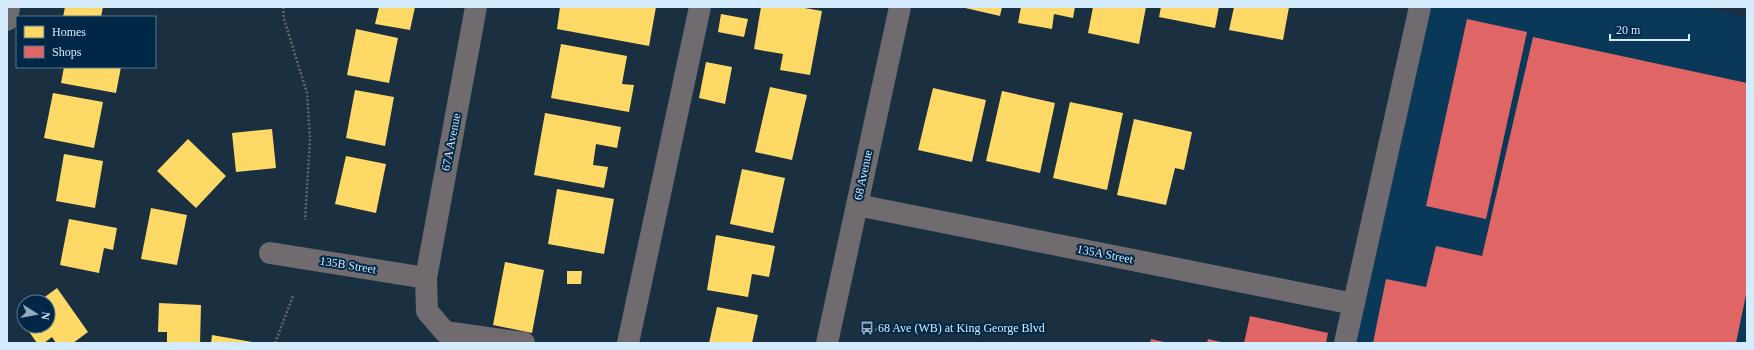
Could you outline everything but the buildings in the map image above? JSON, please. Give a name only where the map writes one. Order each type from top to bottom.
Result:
[{"type":"street","points":[[7,20],[9,7]]},
{"type":"street","name":"67A Avenue","points":[[476,7],[426,278],[427,311],[445,332],[524,343]]},
{"type":"street","points":[[628,343],[700,7]]},
{"type":"street","name":"68 Avenue","points":[[827,343],[900,7]]},
{"type":"street","points":[[1345,343],[1420,7]]},
{"type":"street","name":"135A Street","points":[[857,205],[1354,304]]},
{"type":"street","name":"135B Street","points":[[270,253],[426,278]]},
{"type":"path","points":[[283,7],[284,20],[307,93],[310,139],[305,220]]},
{"type":"path","points":[[275,343],[293,296]]},
{"type":"path","points":[[867,328],[880,330]]},
{"type":"shaded area","points":[[1419,7],[1704,7],[1747,17],[1747,343],[1352,343]]},
{"type":"place","name":"68 Ave (WB) at King George Blvd","points":[[867,328]]}]
